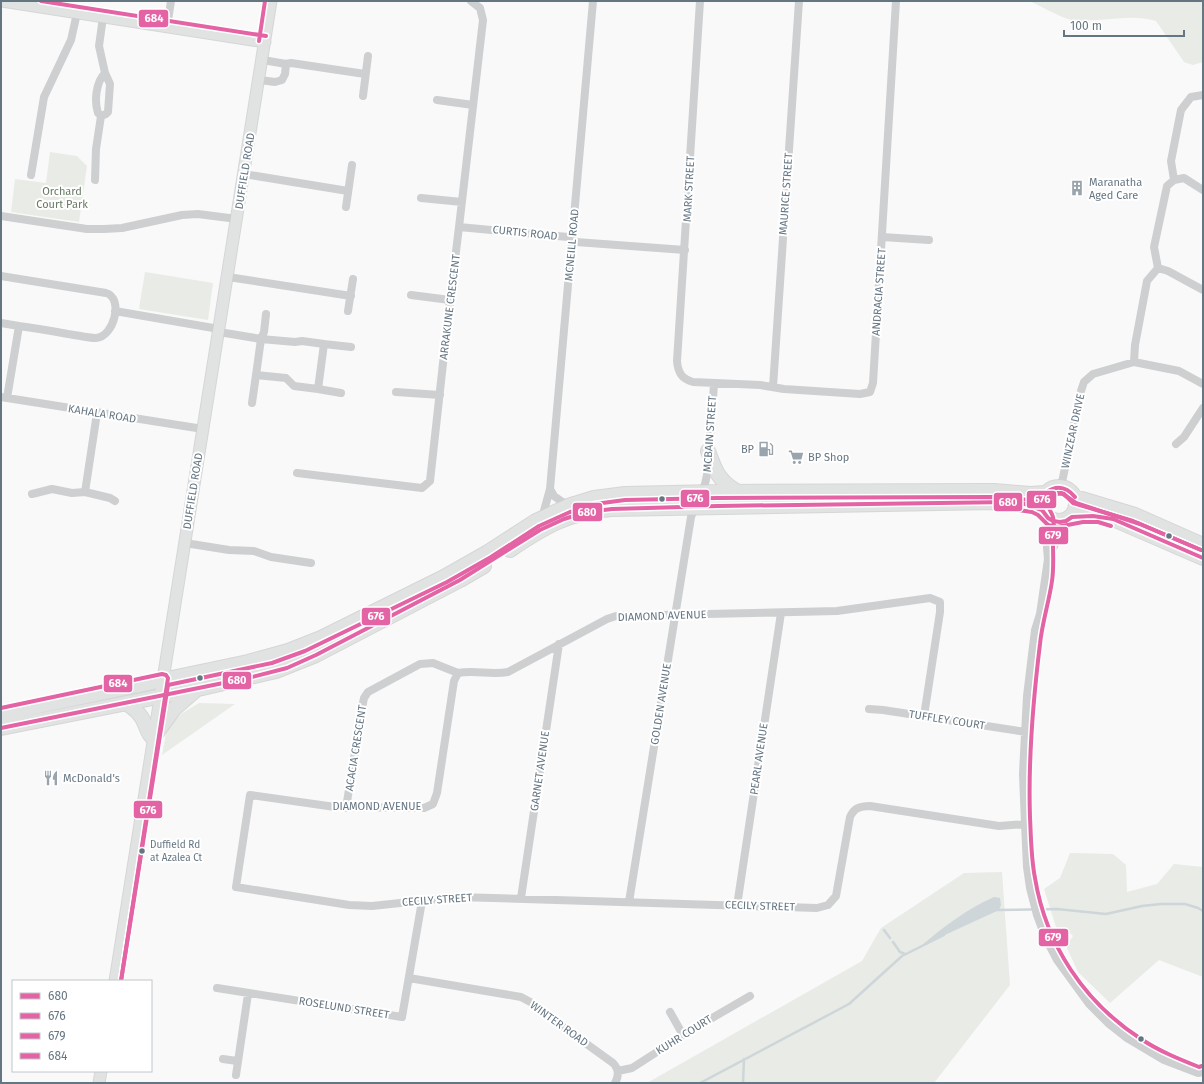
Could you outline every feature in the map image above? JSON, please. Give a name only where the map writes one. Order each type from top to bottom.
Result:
[{"type":"highway","points":[[708,451],[721,481],[736,491]]},
{"type":"highway","points":[[1,714],[271,657],[302,646],[444,577],[488,552],[542,518],[568,506],[594,498],[608,496],[736,491],[994,491],[1030,494],[1045,493],[1055,487],[1061,487],[1067,489],[1075,497],[1135,515],[1203,545]]},
{"type":"highway","points":[[1045,493],[1042,502],[1045,514]]},
{"type":"highway","points":[[1069,519],[1076,511],[1077,504],[1075,497]]},
{"type":"highway","points":[[1,728],[198,689],[276,671],[316,655],[460,580],[540,530],[564,519],[587,512],[606,509],[695,506],[1018,503],[1045,514],[1053,521],[1060,522],[1069,519],[1100,516],[1113,519],[1203,558]]},
{"type":"highway","points":[[126,703],[139,713],[148,734],[153,738],[174,709],[198,689]]},
{"type":"street","points":[[2,1],[59,5],[77,13],[265,42]]},
{"type":"street","points":[[167,26],[171,1]]},
{"type":"street","name":"DUFFIELD ROAD","points":[[115,980],[260,80],[271,1]]},
{"type":"street","name":"ARRAKUNE CRESCENT","points":[[296,473],[422,488],[430,481],[483,20],[480,8],[471,1]]},
{"type":"street","name":"MCNEILL ROAD","points":[[542,518],[550,489],[593,1]]},
{"type":"street","name":"MARK STREET","points":[[682,377],[678,369],[677,362],[700,1]]},
{"type":"street","name":"MAURICE STREET","points":[[773,387],[799,1]]},
{"type":"street","name":"ANDRACIA STREET","points":[[682,377],[693,382],[714,384],[760,385],[784,389],[860,394],[870,392],[873,383],[896,1]]},
{"type":"street","points":[[31,175],[44,97],[71,40],[77,13]]},
{"type":"street","points":[[101,116],[106,114],[109,108],[110,84],[105,73],[99,46],[106,17]]},
{"type":"street","points":[[363,96],[368,56]]},
{"type":"street","points":[[263,60],[365,74]]},
{"type":"street","points":[[260,80],[275,82],[282,80],[285,74],[286,64]]},
{"type":"street","points":[[95,180],[96,148],[101,116],[97,110],[97,96],[99,81],[105,73]]},
{"type":"street","points":[[1174,180],[1171,161],[1181,110],[1191,97],[1203,96]]},
{"type":"street","points":[[438,100],[473,105]]},
{"type":"street","points":[[346,207],[352,165]]},
{"type":"street","points":[[244,174],[348,191]]},
{"type":"street","points":[[1158,268],[1154,247],[1167,186],[1174,180],[1184,178],[1203,190]]},
{"type":"street","points":[[422,198],[462,202]]},
{"type":"street","points":[[1,216],[88,229],[122,228],[182,215],[198,214],[237,219]]},
{"type":"street","name":"CURTIS ROAD","points":[[459,227],[568,238],[580,243],[685,250]]},
{"type":"street","points":[[882,237],[929,240]]},
{"type":"street","points":[[1158,268],[1168,271],[1203,290]]},
{"type":"street","points":[[1134,362],[1135,345],[1147,281],[1158,268]]},
{"type":"street","points":[[1,276],[110,294],[115,300],[114,320],[108,332],[97,338],[1,323]]},
{"type":"street","points":[[228,277],[351,296]]},
{"type":"street","points":[[348,311],[353,279]]},
{"type":"street","points":[[411,295],[450,300]]},
{"type":"street","points":[[115,311],[261,339],[295,342],[302,341],[351,347]]},
{"type":"street","points":[[252,403],[266,314]]},
{"type":"street","points":[[4,397],[19,326]]},
{"type":"street","points":[[318,389],[324,344]]},
{"type":"street","name":"WINZEAR DRIVE","points":[[1061,487],[1084,382],[1094,374],[1134,362],[1179,371],[1203,384]]},
{"type":"street","points":[[256,375],[286,378],[294,386],[341,393]]},
{"type":"street","name":"MCBAIN STREET","points":[[695,506],[702,492],[708,470],[708,451],[714,384]]},
{"type":"street","points":[[396,392],[440,395]]},
{"type":"street","name":"KAHALA ROAD","points":[[4,397],[203,429]]},
{"type":"street","points":[[1176,444],[1184,437],[1203,408]]},
{"type":"street","points":[[86,489],[97,413]]},
{"type":"street","points":[[32,494],[52,489],[72,493],[86,489],[115,501]]},
{"type":"street","points":[[550,489],[557,499],[568,506]]},
{"type":"street","name":"GOLDEN AVENUE","points":[[629,902],[690,517],[695,506]]},
{"type":"street","points":[[1045,514],[1048,536],[1048,560],[1040,614],[1035,630],[1027,696],[1023,774],[1027,867],[1030,888],[1037,915],[1046,939],[1070,980],[1089,1004],[1108,1023],[1127,1038],[1164,1060],[1201,1074]]},
{"type":"street","points":[[1048,560],[1054,549],[1057,536],[1069,519]]},
{"type":"street","points":[[185,543],[229,550],[254,551],[271,557],[311,563]]},
{"type":"street","name":"DIAMOND AVENUE","points":[[248,806],[250,795],[346,808],[424,808],[433,804],[437,794],[454,681],[458,674],[469,671],[498,674],[508,672],[607,619],[616,616],[837,611],[930,598],[940,602],[940,612],[924,716]]},
{"type":"street","name":"PEARL AVENUE","points":[[737,906],[781,613]]},
{"type":"street","name":"GARNET AVENUE","points":[[521,898],[559,644]]},
{"type":"street","name":"ACACIA CRESCENT","points":[[346,808],[363,703],[368,692],[420,664],[433,663],[458,674]]},
{"type":"street","name":"TUFFLEY COURT","points":[[869,709],[1026,732]]},
{"type":"street","name":"CECILY STREET","points":[[248,806],[236,888],[349,905],[372,906],[457,897],[817,908],[828,905],[833,901],[838,891],[850,817],[855,809],[859,807],[870,806],[999,826],[1025,824]]},
{"type":"street","name":"ROSELUND STREET","points":[[217,988],[402,1017],[422,901]]},
{"type":"street","name":"WINTER ROAD","points":[[409,978],[521,997],[534,1004],[541,1011],[613,1063],[618,1071]]},
{"type":"street","points":[[236,1075],[248,994]]},
{"type":"street","name":"KUHR COURT","points":[[618,1071],[632,1068],[683,1035],[750,996]]},
{"type":"street","points":[[670,1012],[683,1035]]},
{"type":"street","points":[[223,1059],[237,1061]]},
{"type":"street","points":[[615,1083],[618,1076],[618,1071]]},
{"type":"street","points":[[99,1083],[101,1072]]},
{"type":"green space","points":[[1030,1],[1203,1],[1203,62],[1193,65],[1184,62],[1156,21],[1136,18],[1083,21],[1072,20]]},
{"type":"green space","name":"Orchard Court Park","points":[[50,152],[77,156],[87,166],[79,222],[11,212],[15,179],[46,183]]},
{"type":"green space","points":[[145,272],[213,283],[208,320],[139,309]]},
{"type":"green space","points":[[199,703],[235,704],[162,755],[167,728],[181,714]]},
{"type":"green space","points":[[1070,853],[1113,854],[1126,865],[1127,892],[1157,884],[1174,864],[1203,867],[1203,977],[1159,960],[1110,1003],[1078,972],[1066,946],[1073,936],[1065,928],[1057,930],[1044,889],[1060,878]]},
{"type":"green space","points":[[1002,872],[1010,985],[934,1083],[647,1083],[862,961],[881,928],[964,873]]},
{"type":"shaded area","points":[[994,897],[1000,898],[1001,905],[999,910],[921,946],[956,919],[974,907]]},
{"type":"waterway","points":[[995,910],[1057,909],[1106,914],[1142,906],[1185,904],[1203,911]]},
{"type":"waterway","points":[[884,930],[890,938]]},
{"type":"waterway","points":[[700,1083],[849,1004],[902,956],[944,935]]},
{"type":"waterway","points":[[893,942],[900,952],[905,954]]},
{"type":"waterway","points":[[743,1083],[744,1059]]},
{"type":"transit line","name":"684","points":[[41,1],[266,36]]},
{"type":"transit line","name":"684","points":[[259,41],[265,1]]},
{"type":"transit line","name":"680","points":[[1045,493],[1049,490],[1061,488],[1072,493],[1075,497]]},
{"type":"transit line","name":"679","points":[[1201,550],[1140,524],[1076,503],[1063,494],[1057,493],[1048,500],[1048,505],[1054,524],[1053,571],[1051,589],[1041,636],[1035,687],[1030,752],[1030,795],[1033,863],[1040,903],[1058,949],[1071,970],[1102,1008],[1141,1039],[1177,1058],[1199,1067],[1202,1066]]},
{"type":"transit line","name":"676","points":[[121,980],[168,685],[272,663],[305,651],[447,582],[491,557],[539,526],[570,512],[595,504],[625,500],[717,498],[994,497],[1030,500],[1047,499],[1053,495],[1061,493],[1073,503],[1133,521],[1201,550]]},
{"type":"transit line","name":"680","points":[[1,728],[248,678],[287,668],[316,655],[460,580],[540,530],[564,519],[587,512],[612,509],[718,506],[1010,502],[1025,504],[1042,510],[1048,518],[1053,521],[1060,522],[1066,521],[1072,517],[1093,516],[1113,519],[1203,558]]},
{"type":"transit line","name":"676","points":[[1005,508],[1032,512],[1038,515],[1048,525],[1057,527],[1083,522],[1098,522],[1111,526]]},
{"type":"transit line","name":"684","points":[[1,708],[162,674],[166,675],[168,678],[121,980]]},
{"type":"place","name":"Maranatha Aged Care","points":[[1077,188]]},
{"type":"place","name":"BP","points":[[766,449]]},
{"type":"place","name":"BP Shop","points":[[796,457]]},
{"type":"place","name":"McDonald's","points":[[51,778]]},
{"type":"place","name":"Duffield Rd at Azalea Ct","points":[[142,851]]}]
